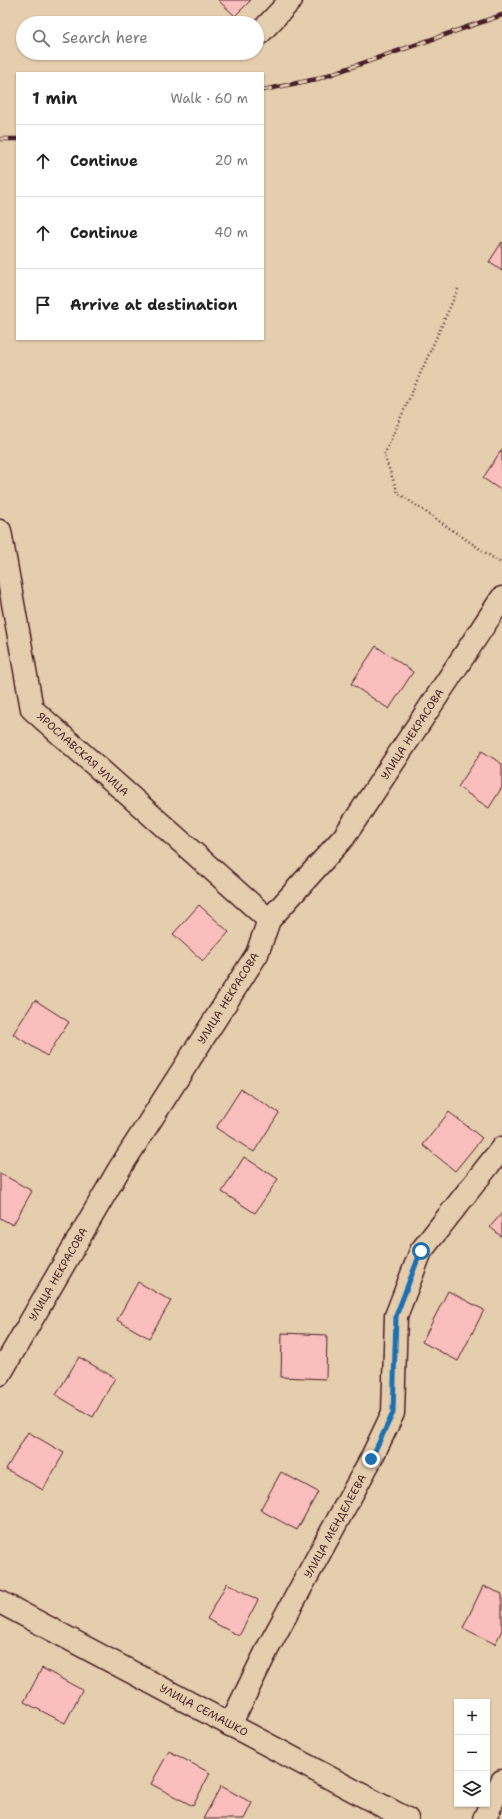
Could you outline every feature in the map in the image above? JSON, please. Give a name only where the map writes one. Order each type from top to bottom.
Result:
[{"type":"street","points":[[264,29],[291,0]]},
{"type":"street","name":"ЯРОСЛАВСКАЯ УЛИЦА","points":[[0,531],[32,709],[269,920]]},
{"type":"street","name":"УЛИЦА НЕКРАСОВА","points":[[0,1374],[118,1171],[257,954],[269,920],[344,837],[502,598]]},
{"type":"street","name":"УЛИЦА МЕНДЕЛЕЕВА","points":[[230,1725],[273,1639],[371,1459],[393,1413],[396,1316],[421,1251],[502,1148]]},
{"type":"street","name":"УЛИЦА СЕМАШКО","points":[[0,1602],[407,1819]]},
{"type":"street","points":[[484,1819],[502,1781]]},
{"type":"path","points":[[458,289],[384,455],[398,493],[502,564]]},
{"type":"building","points":[[218,0],[251,0],[235,16]]},
{"type":"building","points":[[502,242],[502,271],[489,262]]},
{"type":"building","points":[[502,449],[502,491],[483,478]]},
{"type":"building","points":[[376,646],[413,672],[389,709],[351,684]]},
{"type":"building","points":[[482,751],[502,764],[502,787],[489,808],[458,787]]},
{"type":"building","points":[[199,905],[229,932],[203,961],[173,934]]},
{"type":"building","points":[[35,1000],[69,1022],[47,1056],[13,1034]]},
{"type":"building","points":[[241,1089],[279,1113],[254,1152],[216,1128]]},
{"type":"building","points":[[449,1112],[482,1138],[455,1171],[423,1145]]},
{"type":"building","points":[[244,1157],[278,1179],[255,1213],[222,1192]]},
{"type":"building","points":[[0,1173],[32,1191],[13,1225],[0,1218]]},
{"type":"building","points":[[502,1213],[502,1237],[490,1227]]},
{"type":"building","points":[[138,1282],[171,1301],[149,1338],[117,1320]]},
{"type":"building","points":[[448,1291],[484,1310],[458,1361],[422,1342]]},
{"type":"building","points":[[282,1333],[327,1335],[326,1379],[281,1377]]},
{"type":"building","points":[[79,1357],[115,1378],[93,1417],[56,1395]]},
{"type":"building","points":[[28,1432],[64,1453],[43,1490],[6,1469]]},
{"type":"building","points":[[281,1472],[318,1492],[297,1530],[260,1510]]},
{"type":"building","points":[[227,1583],[258,1600],[239,1636],[207,1619]]},
{"type":"building","points":[[483,1586],[502,1594],[502,1630],[495,1644],[463,1628]]},
{"type":"building","points":[[42,1668],[82,1690],[65,1723],[24,1702]]},
{"type":"building","points":[[169,1751],[210,1773],[193,1806],[151,1784]]},
{"type":"building","points":[[221,1786],[252,1803],[244,1819],[203,1819]]},
{"type":"railway","points":[[264,90],[317,79],[502,15]]},
{"type":"railway","points":[[0,139],[16,139]]},
{"type":"route","points":[[371,1459],[393,1413],[396,1316],[421,1251]]}]
